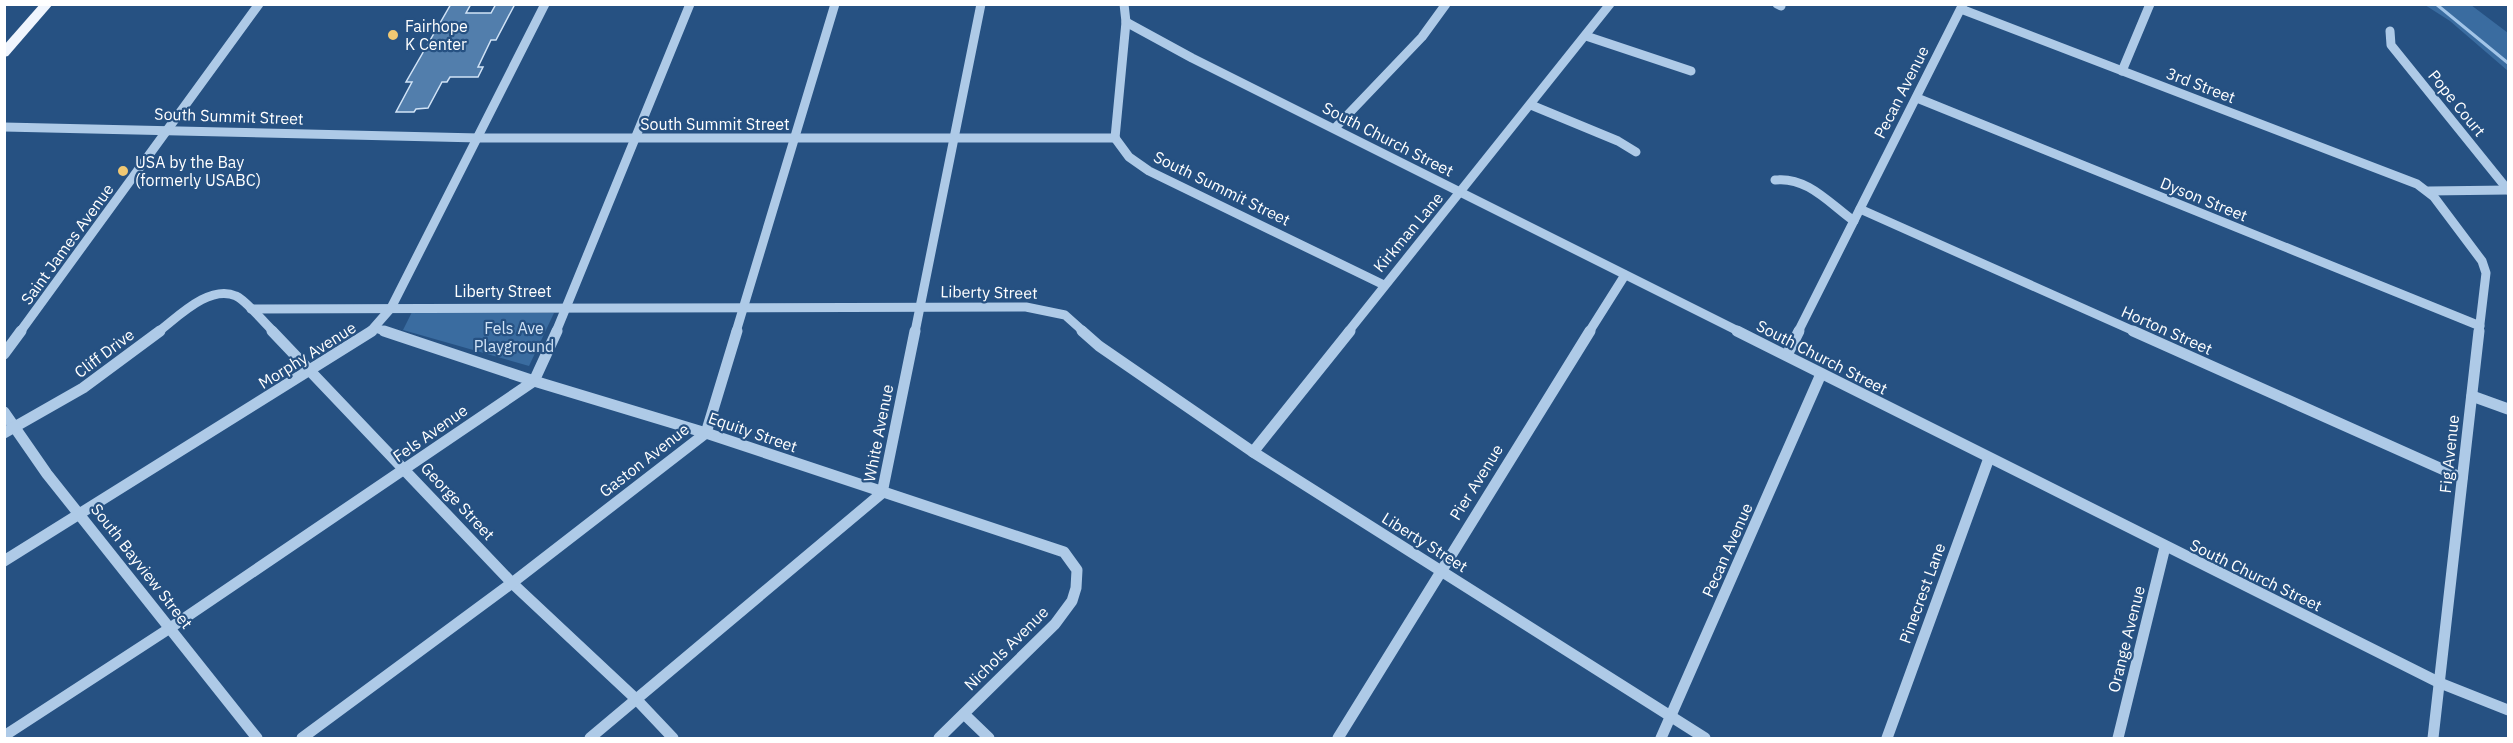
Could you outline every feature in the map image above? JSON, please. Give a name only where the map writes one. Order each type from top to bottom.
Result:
[{"type":"main road","points":[[4,53],[47,4]]},
{"type":"street","name":"Saint James Avenue","points":[[4,354],[260,4]]},
{"type":"street","name":"Morphy Avenue","points":[[4,561],[312,370],[375,328],[391,308],[545,4]]},
{"type":"street","points":[[534,381],[567,308],[633,139],[690,4]]},
{"type":"street","name":"Gaston Avenue","points":[[302,738],[512,583],[706,433],[835,4]]},
{"type":"street","name":"White Avenue","points":[[590,738],[882,493],[981,4]]},
{"type":"street","points":[[1115,138],[1126,22],[1124,4]]},
{"type":"street","points":[[1335,128],[1422,38],[1446,4]]},
{"type":"street","name":"Kirkman Lane","points":[[1253,452],[1610,4]]},
{"type":"street","points":[[2122,71],[2150,4]]},
{"type":"street","name":"3rd Street","points":[[1962,7],[2122,71],[2402,177],[2429,191]]},
{"type":"street","name":"Pecan Avenue","points":[[1787,356],[1962,7]]},
{"type":"street","name":"South Church Street","points":[[1126,22],[1192,58],[2165,547],[2440,683],[2508,710]]},
{"type":"street","name":"Pope Court","points":[[2390,31],[2391,45],[2508,190]]},
{"type":"street","points":[[1586,36],[1691,71]]},
{"type":"street","name":"Dyson Street","points":[[1917,98],[2480,326]]},
{"type":"street","points":[[1531,105],[1618,141],[1636,152]]},
{"type":"street","name":"South Summit Street","points":[[4,127],[168,128],[477,138],[1115,138],[1120,149],[1149,171],[1384,285]]},
{"type":"street","points":[[1775,180],[1790,179],[1810,187],[1854,221]]},
{"type":"street","points":[[2429,191],[2508,190]]},
{"type":"street","name":"Fig Avenue","points":[[2429,191],[2485,267],[2433,738]]},
{"type":"street","name":"Horton Street","points":[[1860,209],[2462,478]]},
{"type":"street","name":"Pier Avenue","points":[[1338,738],[1625,275]]},
{"type":"street","name":"George Street","points":[[219,294],[237,296],[251,309],[312,370],[512,583],[637,700],[673,738]]},
{"type":"street","name":"Cliff Drive","points":[[9,430],[83,388],[201,300],[219,294]]},
{"type":"street","name":"Liberty Street","points":[[251,309],[1026,307],[1065,315],[1099,346],[1253,452],[1705,738]]},
{"type":"street","name":"Equity Street","points":[[375,328],[1051,546],[1064,552],[1077,570]]},
{"type":"street","name":"Pecan Avenue","points":[[1661,738],[1821,374]]},
{"type":"street","name":"Fels Avenue","points":[[4,736],[406,470],[534,381]]},
{"type":"street","points":[[2472,396],[2508,409]]},
{"type":"street","name":"South Bayview Street","points":[[4,412],[9,430],[80,514],[257,738]]},
{"type":"street","name":"Pinecrest Lane","points":[[1887,738],[1989,458]]},
{"type":"street","name":"Orange Avenue","points":[[2118,738],[2165,547]]},
{"type":"street","name":"Nichols Avenue","points":[[939,738],[1054,624],[1072,601],[1076,588],[1077,570]]},
{"type":"street","points":[[964,714],[989,738]]},
{"type":"green space","points":[[2425,5],[2471,5],[2508,33],[2508,71],[2450,21]]},
{"type":"green space","name":"Fels Ave Playground","points":[[412,312],[554,313],[529,366],[403,330]]},
{"type":"building","points":[[451,4],[471,4],[466,13],[491,13],[496,4],[515,4],[496,40],[491,40],[478,67],[483,67],[478,77],[450,77],[447,82],[442,82],[428,108],[416,109],[414,112],[396,112],[412,82],[406,82]]},
{"type":"waterway","points":[[2436,4],[2508,63]]},
{"type":"place","name":"Fairhope K Center","points":[[393,35]]},
{"type":"place","name":"USA by the Bay (formerly USABC)","points":[[123,171]]}]
